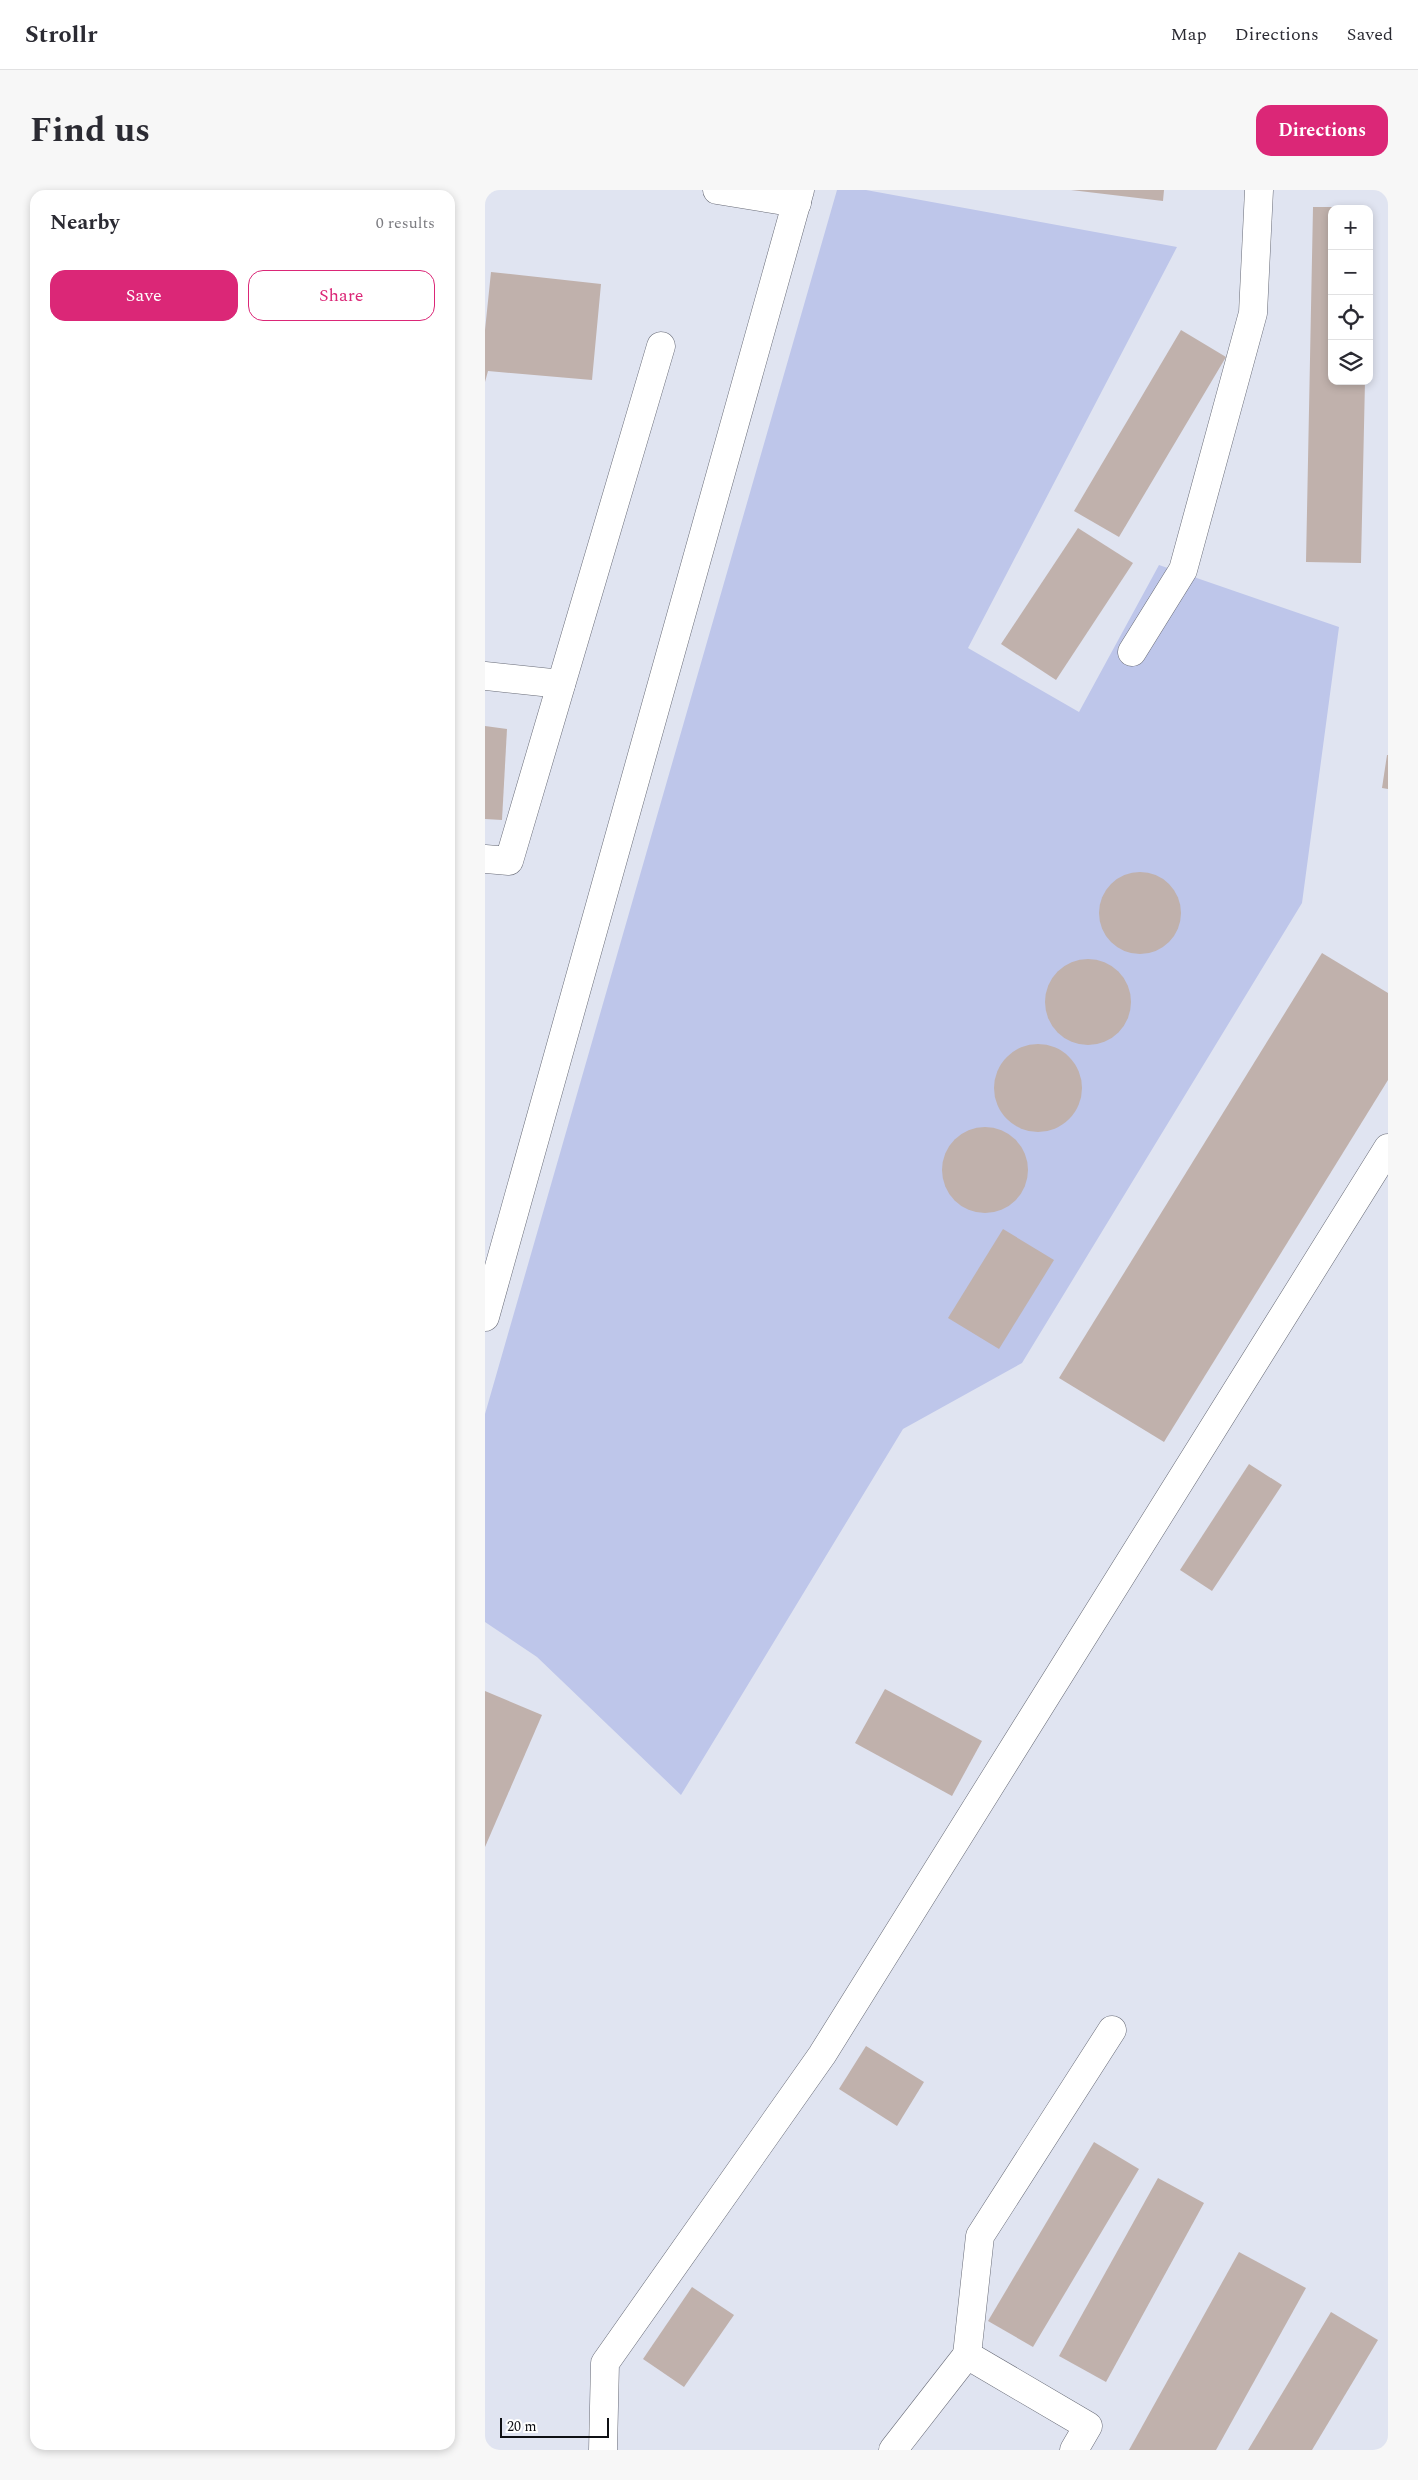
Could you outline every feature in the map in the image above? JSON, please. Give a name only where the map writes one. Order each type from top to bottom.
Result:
[{"type":"street","points":[[485,1317],[798,196],[717,190]]},
{"type":"street","points":[[1132,652],[1183,570],[1253,312],[1259,190]]},
{"type":"street","points":[[485,859],[509,861],[661,346]]},
{"type":"street","points":[[485,676],[561,684]]},
{"type":"street","points":[[603,2450],[605,2363],[822,2055],[1388,1148]]},
{"type":"street","points":[[893,2450],[967,2355],[980,2236],[1112,2030]]},
{"type":"street","points":[[967,2355],[1088,2426],[1074,2450]]},
{"type":"shaded area","points":[[837,190],[866,190],[1177,247],[968,648],[1079,712],[1159,565],[1339,627],[1302,903],[1022,1363],[903,1429],[681,1795],[537,1657],[485,1622],[485,1414]]},
{"type":"building","points":[[1071,190],[1164,190],[1163,201]]},
{"type":"building","points":[[1313,207],[1328,207],[1328,385],[1365,385],[1361,563],[1306,562]]},
{"type":"building","points":[[491,272],[601,284],[592,380],[488,371],[485,382],[485,330]]},
{"type":"building","points":[[1181,330],[1226,357],[1119,537],[1074,511]]},
{"type":"building","points":[[1078,528],[1133,563],[1056,680],[1001,644]]},
{"type":"building","points":[[485,726],[507,729],[502,820],[485,819]]},
{"type":"building","points":[[1388,755],[1388,789],[1382,788]]},
{"type":"building","points":[[1132,872],[1148,872],[1163,879],[1174,890],[1181,905],[1178,929],[1169,942],[1148,954],[1132,954],[1117,947],[1106,936],[1099,921],[1099,905],[1106,890],[1117,879]]},
{"type":"building","points":[[1322,953],[1388,993],[1388,1080],[1164,1442],[1059,1378]]},
{"type":"building","points":[[1088,959],[1105,962],[1119,971],[1128,985],[1131,1002],[1128,1019],[1119,1033],[1105,1042],[1088,1045],[1071,1042],[1057,1033],[1048,1019],[1045,1002],[1048,985],[1057,971],[1071,962]]},
{"type":"building","points":[[1038,1044],[1055,1048],[1069,1057],[1078,1071],[1082,1088],[1078,1105],[1069,1119],[1055,1128],[1038,1132],[1021,1128],[1007,1119],[998,1105],[994,1088],[998,1071],[1007,1057],[1021,1048]]},
{"type":"building","points":[[985,1127],[1002,1130],[1016,1139],[1025,1153],[1028,1170],[1025,1187],[1016,1201],[1002,1210],[985,1213],[968,1210],[954,1201],[945,1187],[942,1170],[945,1153],[954,1139],[968,1130]]},
{"type":"building","points":[[1003,1229],[1054,1260],[999,1349],[948,1318]]},
{"type":"building","points":[[1249,1464],[1282,1485],[1212,1591],[1180,1570]]},
{"type":"building","points":[[885,1689],[982,1741],[952,1796],[855,1743]]},
{"type":"building","points":[[485,1691],[542,1715],[485,1847]]},
{"type":"building","points":[[866,2046],[924,2082],[897,2126],[839,2089]]},
{"type":"building","points":[[1094,2142],[1139,2169],[1033,2347],[988,2321]]},
{"type":"building","points":[[1158,2178],[1204,2203],[1106,2382],[1059,2356]]},
{"type":"building","points":[[1239,2252],[1306,2288],[1216,2450],[1129,2450]]},
{"type":"building","points":[[692,2287],[734,2315],[684,2387],[643,2359]]},
{"type":"building","points":[[1331,2312],[1378,2340],[1312,2450],[1248,2450]]}]
